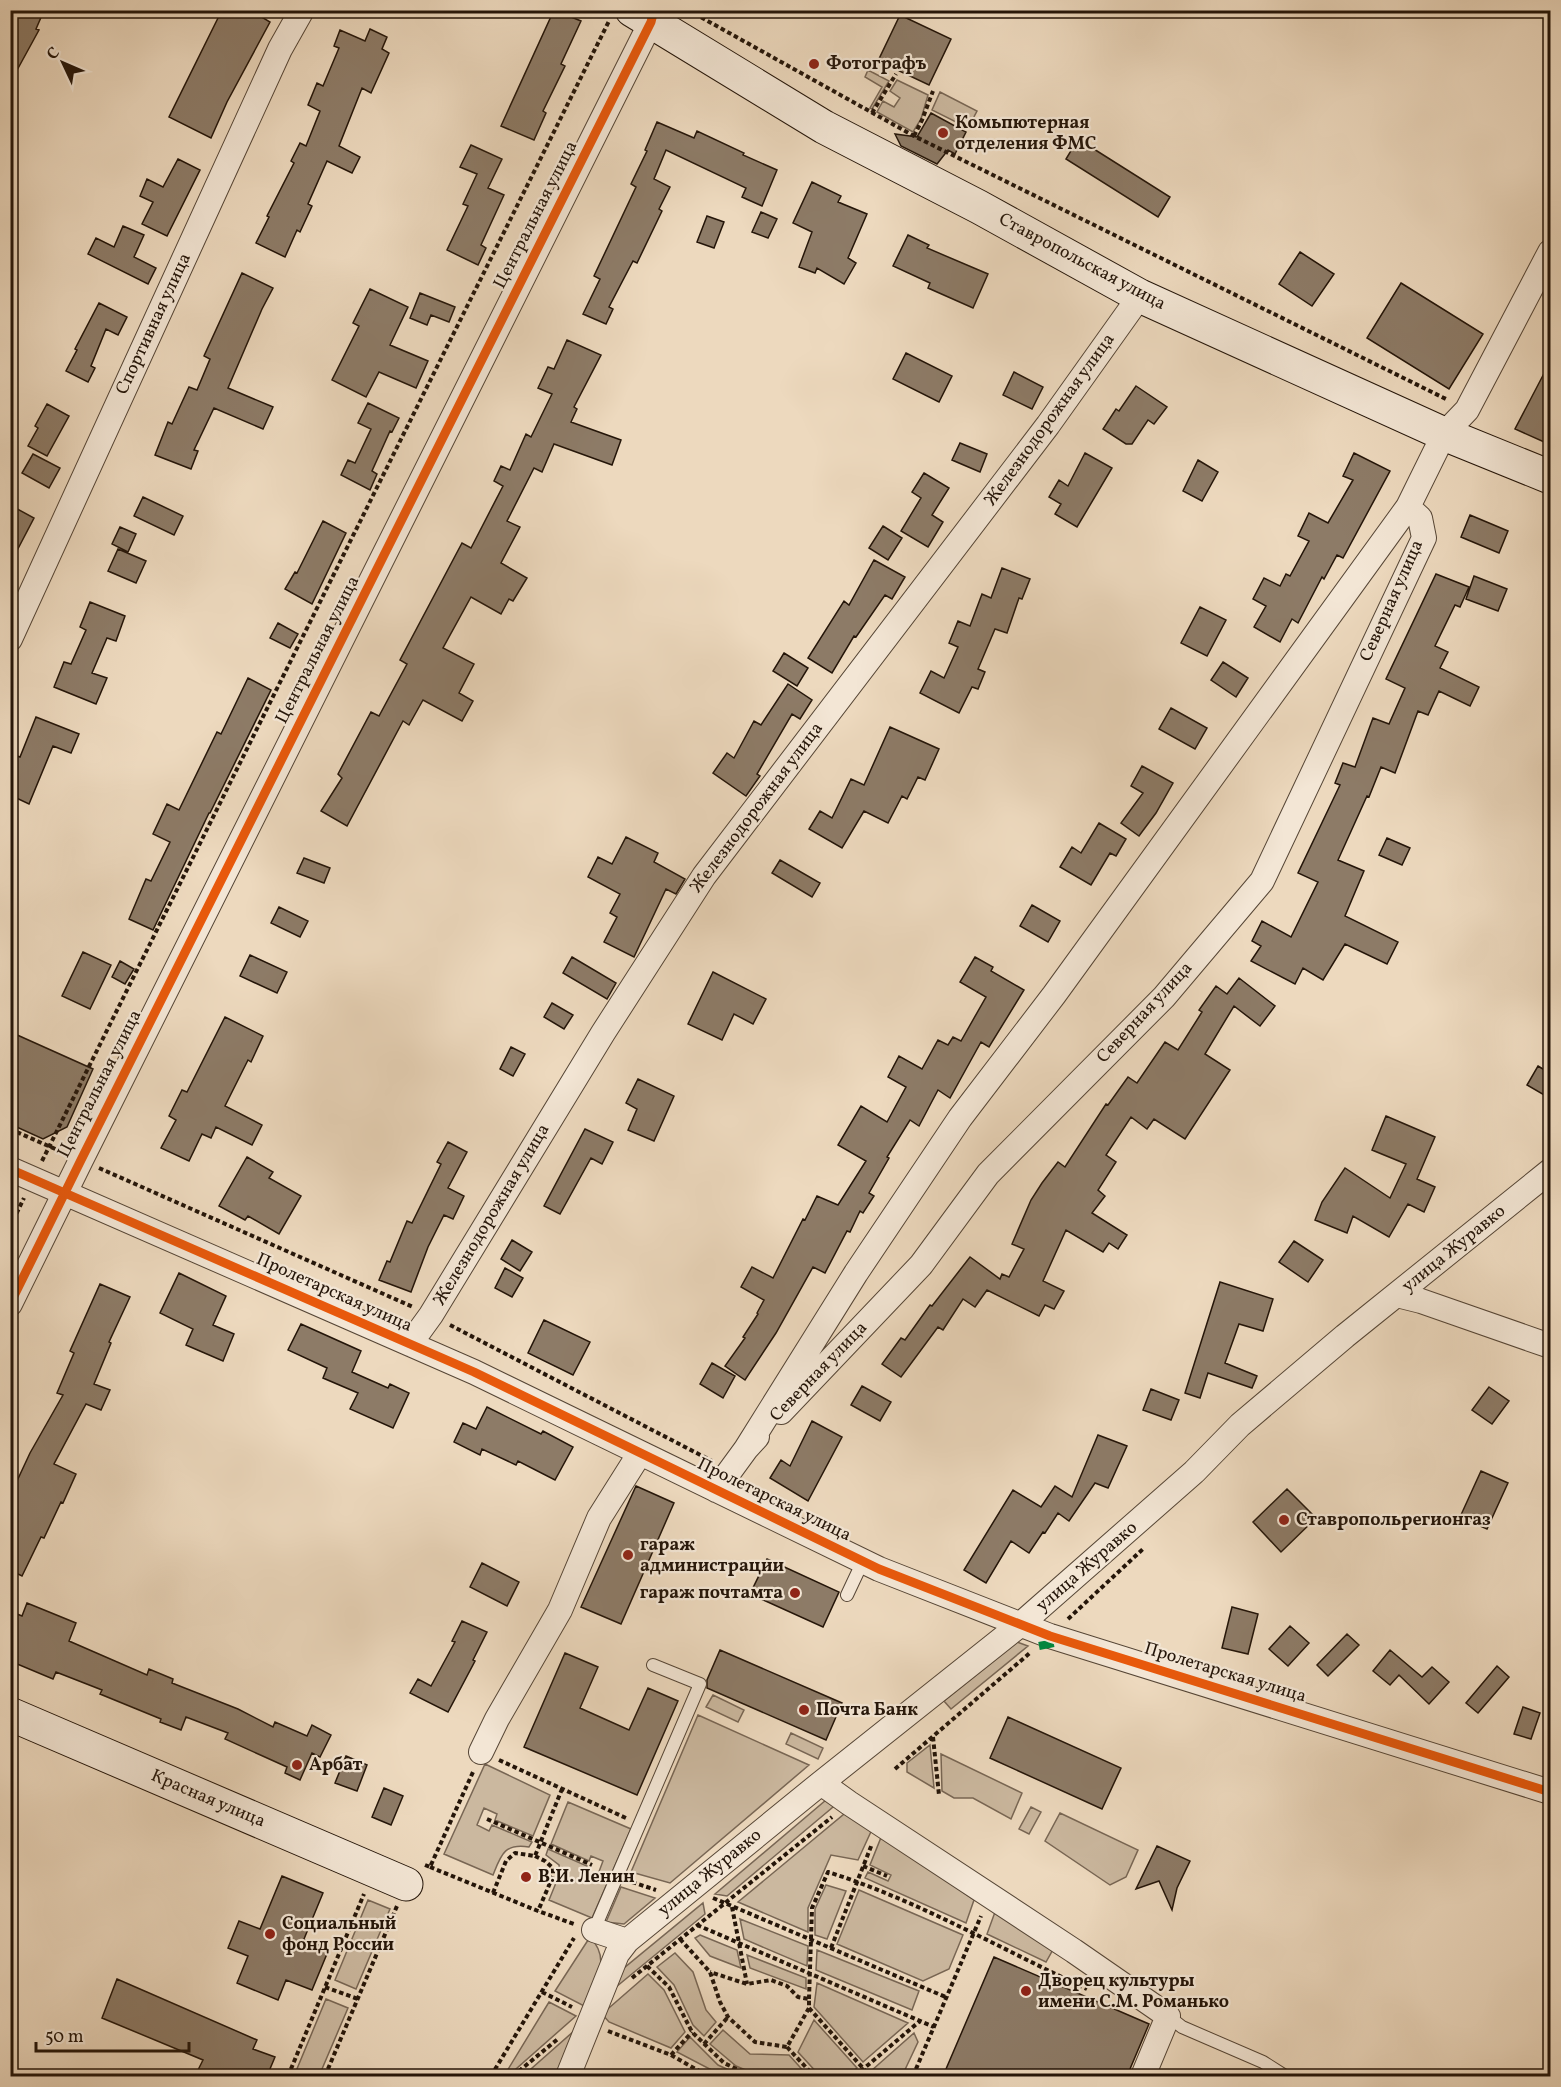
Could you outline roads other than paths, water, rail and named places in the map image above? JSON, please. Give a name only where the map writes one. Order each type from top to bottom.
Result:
[{"type":"street","name":"Спортивная улица","points":[[10,639],[275,59],[302,10]]},
{"type":"street","name":"Ставропольская улица","points":[[637,16],[825,127],[979,207],[1140,296],[1444,434],[1551,477]]},
{"type":"street","name":"Центральная улица","points":[[10,1304],[637,16]]},
{"type":"street","name":"Северная улица","points":[[716,1490],[746,1449],[856,1273],[960,1118],[1054,995],[1408,507],[1444,434],[1467,410],[1551,252]]},
{"type":"street","name":"Железнодорожная улица","points":[[410,1344],[431,1315],[603,1033],[704,876],[1048,425],[1140,296]]},
{"type":"street","name":"Северная улица","points":[[746,1449],[921,1265],[988,1174],[1164,997],[1262,881],[1424,538],[1420,518],[1408,507]]},
{"type":"street","name":"Пролетарская улица","points":[[10,1169],[474,1372],[863,1561],[1050,1636],[1551,1792]]},
{"type":"street","name":"улица Журавко","points":[[622,1947],[821,1783],[1021,1624],[1194,1472],[1240,1425],[1345,1336],[1551,1171]]},
{"type":"street","points":[[1397,1295],[1421,1301],[1551,1346]]},
{"type":"street","points":[[481,1752],[496,1719],[560,1610],[598,1518],[640,1453]]},
{"type":"street","name":"Красная улица","points":[[10,1713],[418,1876]]},
{"type":"street","points":[[821,1783],[1168,2016],[1143,2076]]},
{"type":"street","points":[[568,2076],[622,1947],[588,1928]]},
{"type":"lane","points":[[847,1595],[863,1561]]},
{"type":"lane","points":[[588,1928],[618,1877],[699,1684],[653,1665]]},
{"type":"lane","points":[[1168,2016],[1182,2027],[1263,2062],[1285,2076]]},
{"type":"place","name":"Фотографъ","points":[[814,64]]},
{"type":"place","name":"Комьпютерная отделения ФМС","points":[[943,133]]},
{"type":"place","name":"Ставропольрегионгаз","points":[[1284,1520]]},
{"type":"place","name":"гараж администрации","points":[[628,1555]]},
{"type":"place","name":"гараж почтамта","points":[[795,1593]]},
{"type":"place","name":"Почта Банк","points":[[804,1710]]},
{"type":"place","name":"Арбат","points":[[297,1765]]},
{"type":"place","name":"В.И. Ленин","points":[[526,1877]]},
{"type":"place","name":"Социальный фонд России","points":[[270,1934]]},
{"type":"place","name":"Дворец культуры имени С.М. Романько","points":[[1026,1991]]}]
